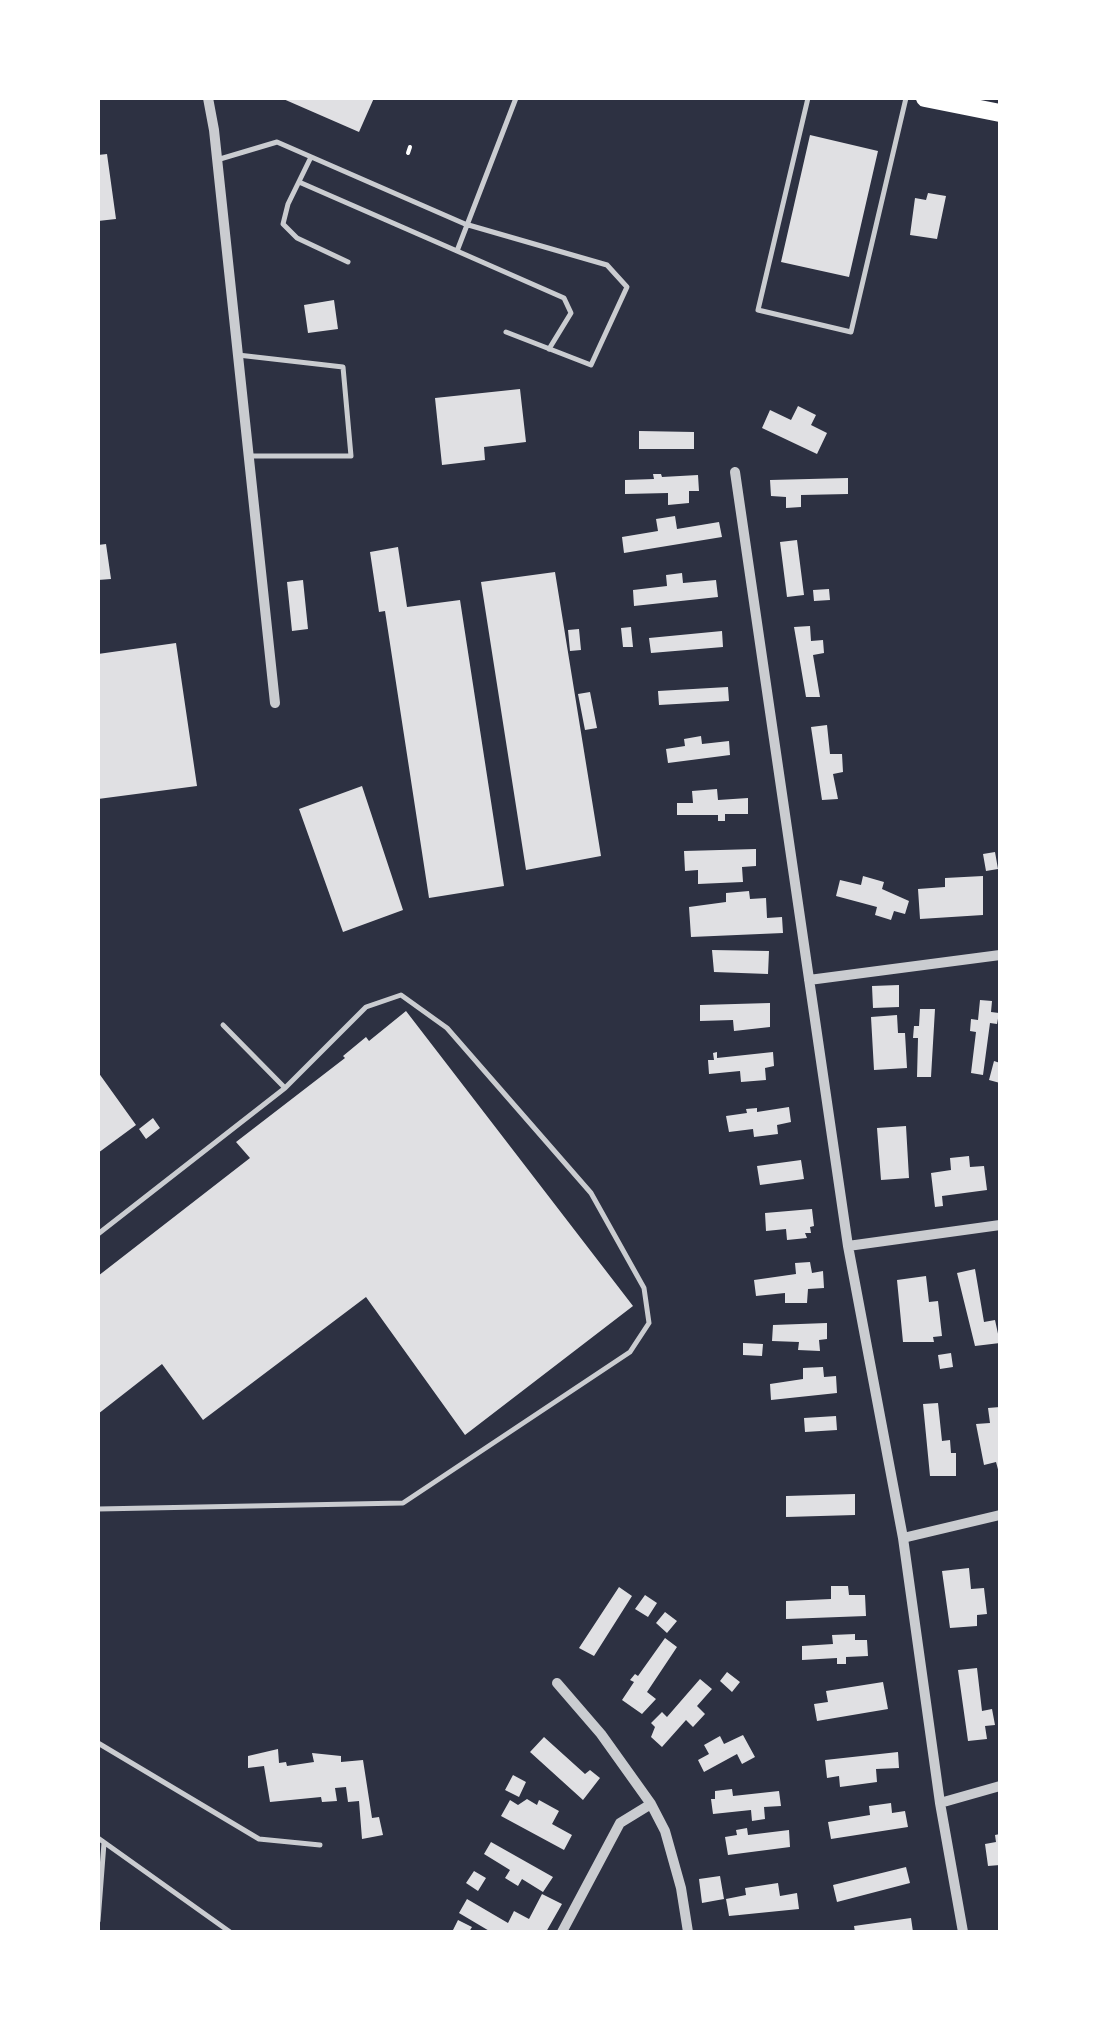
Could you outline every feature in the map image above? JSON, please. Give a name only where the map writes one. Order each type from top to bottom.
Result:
[{"type":"main road","points":[[925,98],[1000,113]]},
{"type":"street","points":[[208,98],[275,703]]},
{"type":"street","points":[[735,472],[848,1246],[903,1538],[940,1803],[963,1932]]},
{"type":"street","points":[[809,980],[1000,955]]},
{"type":"street","points":[[848,1246],[1000,1225]]},
{"type":"street","points":[[903,1538],[1000,1515]]},
{"type":"street","points":[[556,1683],[601,1734],[665,1830],[688,1932]]},
{"type":"street","points":[[940,1803],[1000,1786]]},
{"type":"street","points":[[562,1932],[620,1823],[651,1804]]},
{"type":"lane","points":[[457,251],[516,98]]},
{"type":"lane","points":[[808,98],[758,310],[851,332],[906,98]]},
{"type":"lane","points":[[217,160],[277,142],[465,224],[606,265],[627,286],[591,366],[506,332]]},
{"type":"lane","points":[[312,157],[288,204],[284,224],[297,238],[348,262]]},
{"type":"lane","points":[[299,182],[564,298],[570,313],[549,349]]},
{"type":"lane","points":[[238,354],[343,366],[351,456],[249,456]]},
{"type":"lane","points":[[98,1234],[285,1088],[366,1007],[400,995],[446,1028],[591,1193],[644,1288],[648,1324],[630,1352],[403,1504],[98,1509]]},
{"type":"lane","points":[[223,1025],[285,1088]]},
{"type":"lane","points":[[98,1743],[260,1839],[320,1845]]},
{"type":"lane","points":[[98,1838],[230,1932]]},
{"type":"lane","points":[[98,1921],[104,1843]]},
{"type":"building","points":[[281,98],[374,98],[359,132]]},
{"type":"building","points":[[810,135],[878,151],[849,277],[781,262]]},
{"type":"building","points":[[107,154],[116,219],[98,221],[98,155]]},
{"type":"building","points":[[928,193],[946,196],[937,239],[910,235],[915,198],[926,200]]},
{"type":"building","points":[[334,300],[338,329],[308,333],[304,305]]},
{"type":"building","points":[[520,389],[526,442],[484,447],[485,460],[442,465],[435,398]]},
{"type":"building","points":[[798,406],[816,415],[811,425],[827,433],[817,454],[762,428],[770,410],[791,420]]},
{"type":"building","points":[[639,431],[694,432],[694,449],[639,449]]},
{"type":"building","points":[[653,474],[698,475],[699,491],[689,491],[689,503],[668,505],[668,493],[625,494],[625,480],[654,479]]},
{"type":"building","points":[[848,478],[848,494],[801,495],[801,507],[786,508],[786,497],[771,496],[770,480]]},
{"type":"building","points":[[675,516],[677,529],[719,522],[722,537],[624,553],[622,537],[658,531],[656,519]]},
{"type":"building","points":[[797,540],[804,595],[787,597],[780,542]]},
{"type":"building","points":[[106,544],[111,579],[98,580],[98,545]]},
{"type":"building","points":[[398,547],[407,607],[460,600],[504,886],[429,898],[385,611],[379,612],[370,552]]},
{"type":"building","points":[[555,572],[601,856],[526,870],[481,582]]},
{"type":"building","points":[[682,573],[683,583],[716,580],[718,597],[634,606],[633,590],[667,586],[666,575]]},
{"type":"building","points":[[303,580],[308,629],[292,631],[287,582]]},
{"type":"building","points":[[829,589],[830,600],[814,601],[813,590]]},
{"type":"building","points":[[810,626],[811,641],[823,640],[824,653],[813,655],[820,697],[806,697],[794,627]]},
{"type":"building","points":[[631,627],[633,647],[623,647],[621,628]]},
{"type":"building","points":[[579,629],[581,650],[570,651],[568,630]]},
{"type":"building","points":[[722,631],[723,647],[651,653],[649,638]]},
{"type":"building","points":[[176,643],[197,786],[98,799],[98,654]]},
{"type":"building","points":[[728,687],[729,701],[659,705],[658,691]]},
{"type":"building","points":[[590,692],[597,728],[585,730],[578,694]]},
{"type":"building","points":[[827,725],[830,754],[842,754],[843,772],[833,774],[838,799],[822,800],[811,727]]},
{"type":"building","points":[[701,736],[702,744],[729,741],[730,755],[668,763],[666,749],[685,746],[684,739]]},
{"type":"building","points":[[362,786],[403,910],[343,932],[299,809]]},
{"type":"building","points":[[717,789],[718,800],[748,798],[748,814],[725,814],[725,821],[718,821],[718,815],[677,815],[677,803],[693,803],[692,791]]},
{"type":"building","points":[[756,849],[756,866],[742,867],[743,882],[698,884],[698,870],[685,871],[684,851]]},
{"type":"building","points":[[995,852],[998,869],[986,871],[983,854]]},
{"type":"building","points":[[863,876],[884,882],[882,889],[909,901],[905,914],[894,911],[891,920],[875,915],[877,907],[836,896],[840,880],[861,885]]},
{"type":"building","points":[[983,876],[983,915],[920,919],[918,889],[945,887],[945,878]]},
{"type":"building","points":[[749,891],[750,899],[766,898],[767,918],[782,917],[783,933],[691,937],[689,907],[726,902],[726,893]]},
{"type":"building","points":[[712,950],[769,951],[768,974],[714,972]]},
{"type":"building","points":[[899,985],[899,1007],[873,1008],[872,986]]},
{"type":"building","points":[[980,1000],[992,1001],[991,1012],[999,1013],[997,1024],[990,1023],[983,1075],[971,1073],[976,1032],[970,1031],[971,1019],[978,1020]]},
{"type":"building","points":[[770,1003],[770,1027],[734,1031],[733,1020],[700,1021],[700,1005]]},
{"type":"building","points":[[920,1009],[935,1009],[931,1077],[917,1077],[918,1038],[913,1038],[914,1026],[919,1026]]},
{"type":"building","points":[[406,1011],[633,1306],[465,1435],[366,1297],[203,1420],[162,1364],[98,1414],[98,1276],[250,1158],[236,1142],[345,1058],[366,1037],[369,1041]]},
{"type":"building","points":[[897,1015],[898,1033],[905,1033],[907,1068],[874,1070],[871,1017]]},
{"type":"building","points":[[717,1052],[717,1058],[773,1052],[774,1066],[765,1068],[766,1080],[741,1082],[740,1071],[709,1074],[708,1060],[714,1060],[713,1053]]},
{"type":"building","points":[[994,1061],[1000,1063],[1000,1083],[989,1080]]},
{"type":"building","points":[[98,1072],[136,1125],[98,1153]]},
{"type":"building","points":[[789,1107],[791,1122],[777,1125],[778,1134],[754,1137],[753,1129],[729,1132],[726,1116],[747,1113],[746,1109],[757,1108],[757,1112]]},
{"type":"building","points":[[153,1118],[160,1128],[146,1139],[139,1129]]},
{"type":"building","points":[[906,1126],[909,1178],[881,1180],[877,1128]]},
{"type":"building","points":[[969,1156],[970,1167],[984,1166],[987,1190],[942,1196],[943,1206],[935,1207],[931,1173],[951,1170],[950,1158]]},
{"type":"building","points":[[801,1160],[804,1179],[760,1185],[757,1166]]},
{"type":"building","points":[[812,1209],[814,1226],[810,1227],[811,1233],[805,1233],[807,1238],[787,1240],[786,1229],[766,1231],[765,1213]]},
{"type":"building","points":[[810,1262],[812,1273],[823,1271],[824,1288],[808,1289],[807,1303],[785,1303],[785,1293],[756,1296],[754,1280],[796,1274],[795,1263]]},
{"type":"building","points":[[975,1269],[984,1322],[995,1320],[1000,1343],[975,1346],[957,1273]]},
{"type":"building","points":[[926,1276],[929,1302],[938,1301],[942,1336],[933,1337],[934,1342],[903,1342],[897,1280]]},
{"type":"building","points":[[827,1323],[827,1339],[819,1340],[820,1351],[798,1350],[799,1342],[772,1341],[773,1325]]},
{"type":"building","points":[[743,1343],[763,1344],[762,1356],[743,1355]]},
{"type":"building","points":[[951,1353],[953,1367],[940,1369],[938,1355]]},
{"type":"building","points":[[823,1367],[824,1377],[836,1376],[837,1393],[771,1400],[770,1384],[803,1379],[803,1368]]},
{"type":"building","points":[[938,1403],[942,1441],[950,1440],[951,1453],[956,1453],[956,1476],[930,1476],[923,1404]]},
{"type":"building","points":[[1000,1407],[999,1473],[996,1462],[984,1465],[976,1424],[990,1423],[988,1408]]},
{"type":"building","points":[[836,1416],[837,1430],[805,1432],[804,1418]]},
{"type":"building","points":[[855,1494],[855,1515],[786,1517],[786,1496]]},
{"type":"building","points":[[969,1568],[971,1589],[984,1588],[987,1614],[977,1615],[977,1626],[950,1628],[942,1571]]},
{"type":"building","points":[[831,1586],[848,1586],[849,1595],[865,1595],[866,1616],[786,1619],[786,1601],[831,1599]]},
{"type":"building","points":[[619,1587],[632,1596],[594,1656],[579,1648]]},
{"type":"building","points":[[645,1595],[657,1603],[648,1617],[635,1609]]},
{"type":"building","points":[[665,1612],[677,1621],[667,1633],[656,1623]]},
{"type":"building","points":[[855,1634],[855,1640],[867,1640],[868,1656],[846,1657],[846,1664],[837,1664],[837,1658],[802,1660],[802,1646],[833,1644],[832,1635]]},
{"type":"building","points":[[665,1638],[677,1647],[647,1692],[656,1699],[642,1714],[622,1700],[634,1682],[630,1680],[635,1674],[638,1676]]},
{"type":"building","points":[[977,1668],[982,1711],[992,1709],[995,1725],[985,1726],[987,1739],[968,1741],[958,1670]]},
{"type":"building","points":[[727,1672],[740,1682],[732,1692],[720,1681]]},
{"type":"building","points":[[700,1679],[712,1689],[697,1706],[705,1714],[693,1727],[686,1720],[662,1747],[651,1737],[655,1727],[651,1723],[662,1712],[667,1717]]},
{"type":"building","points":[[883,1682],[888,1709],[817,1721],[814,1704],[828,1702],[826,1691]]},
{"type":"building","points":[[743,1735],[755,1757],[742,1764],[737,1754],[704,1772],[698,1760],[709,1754],[704,1745],[720,1736],[724,1744]]},
{"type":"building","points":[[544,1737],[585,1774],[590,1770],[600,1778],[583,1800],[530,1752]]},
{"type":"building","points":[[278,1749],[279,1763],[286,1762],[287,1766],[314,1762],[312,1753],[341,1756],[341,1762],[363,1760],[372,1818],[379,1817],[383,1835],[362,1839],[359,1801],[348,1802],[346,1787],[335,1788],[337,1801],[322,1802],[321,1797],[270,1802],[264,1766],[248,1768],[248,1756]]},
{"type":"building","points":[[898,1752],[899,1768],[876,1769],[877,1782],[840,1787],[839,1776],[827,1778],[825,1760]]},
{"type":"building","points":[[513,1775],[526,1782],[519,1797],[505,1790]]},
{"type":"building","points":[[732,1789],[733,1796],[779,1791],[781,1806],[764,1807],[765,1819],[752,1821],[751,1810],[713,1814],[711,1799],[715,1799],[715,1791]]},
{"type":"building","points":[[527,1799],[537,1805],[539,1800],[559,1811],[552,1824],[572,1835],[564,1850],[501,1816],[510,1800],[518,1805]]},
{"type":"building","points":[[891,1803],[892,1813],[905,1811],[908,1827],[831,1839],[828,1822],[870,1815],[869,1806]]},
{"type":"building","points":[[747,1828],[748,1835],[789,1830],[790,1847],[728,1855],[725,1837]]},
{"type":"building","points":[[1000,1834],[1000,1865],[988,1866],[985,1844],[996,1842],[995,1835]]},
{"type":"building","points":[[491,1842],[553,1877],[543,1892],[522,1879],[518,1886],[505,1878],[510,1870],[484,1854]]},
{"type":"building","points":[[906,1867],[910,1883],[837,1902],[833,1885]]},
{"type":"building","points":[[474,1871],[486,1878],[478,1891],[466,1883]]},
{"type":"building","points":[[720,1876],[724,1899],[702,1903],[699,1879]]},
{"type":"building","points":[[778,1883],[780,1896],[797,1893],[799,1909],[729,1916],[726,1899],[746,1895],[745,1888]]},
{"type":"building","points":[[542,1894],[562,1904],[546,1932],[491,1932],[459,1913],[467,1899],[508,1923],[514,1911],[529,1919]]},
{"type":"building","points":[[911,1918],[913,1932],[855,1932],[854,1926]]},
{"type":"building","points":[[458,1920],[472,1927],[469,1932],[452,1932]]}]
